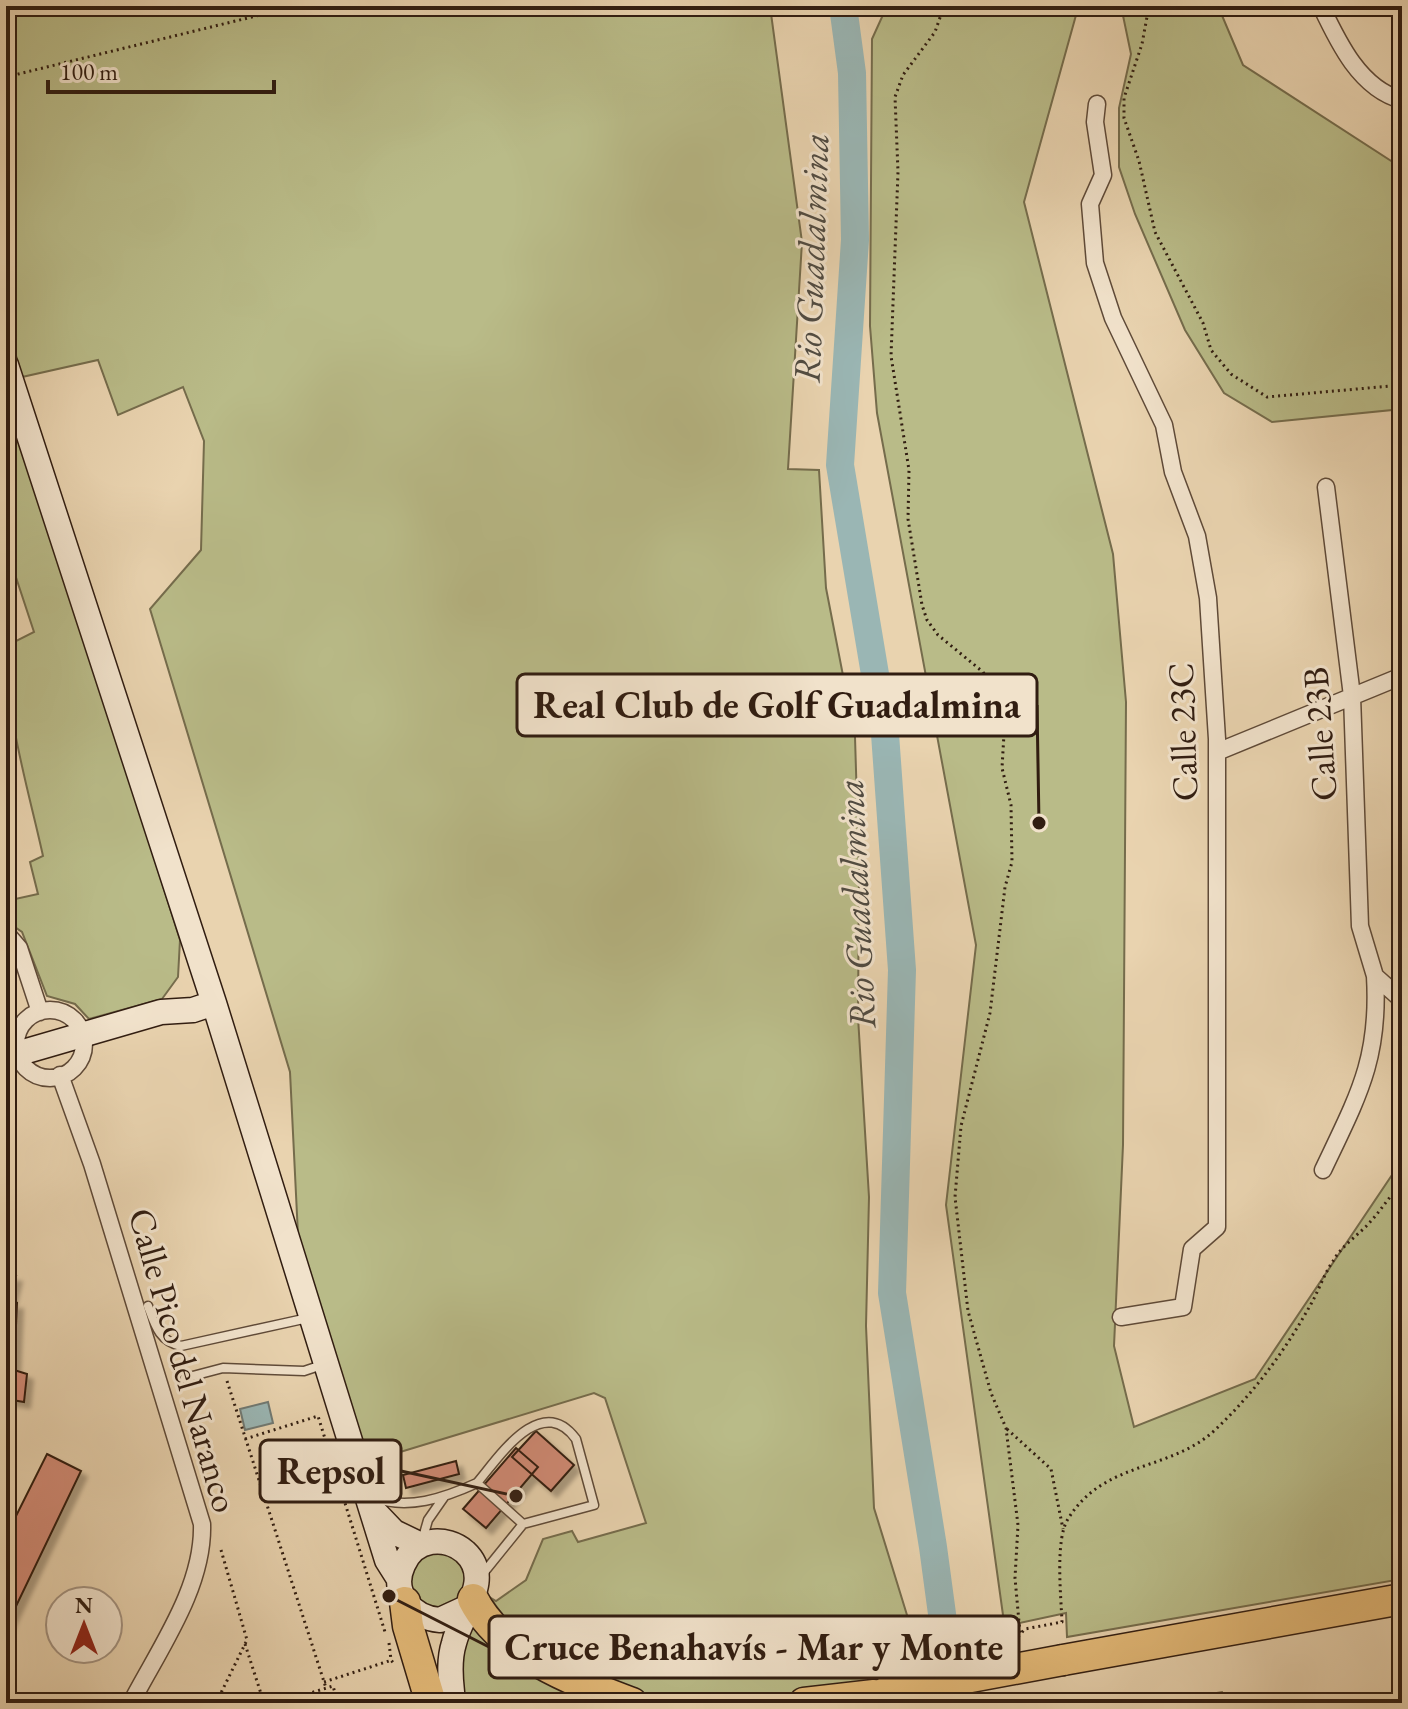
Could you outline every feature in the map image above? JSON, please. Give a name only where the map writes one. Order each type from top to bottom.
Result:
[{"type":"highway","points":[[472,1596],[488,1623],[528,1655],[632,1703]]},
{"type":"highway","points":[[406,1597],[408,1626],[446,1699]]},
{"type":"highway","points":[[943,1703],[1065,1670],[1402,1599]]},
{"type":"highway","points":[[804,1703],[1065,1670],[1402,1619]]},
{"type":"highway","points":[[836,1703],[879,1694]]},
{"type":"main road","points":[[6,365],[211,995],[387,1560],[406,1597],[440,1620],[472,1596]]},
{"type":"main road","points":[[12,1055],[161,1012],[188,994],[211,995]]},
{"type":"main road","points":[[370,1502],[394,1532],[421,1545]]},
{"type":"main road","points":[[406,1597],[405,1559],[421,1545],[443,1542],[463,1550],[472,1562],[472,1596],[453,1646],[446,1699]]},
{"type":"street","points":[[1321,6],[1354,66],[1378,89],[1402,100]]},
{"type":"street","name":"Calle 23C","points":[[1097,104],[1095,122],[1103,175],[1090,204],[1095,263],[1113,318],[1157,406],[1173,472],[1197,536],[1208,598],[1217,752],[1217,1227],[1192,1249],[1183,1307],[1121,1317]]},
{"type":"street","name":"Calle 23B","points":[[1323,1170],[1369,1069],[1377,1024],[1375,976],[1360,926],[1352,696],[1326,487]]},
{"type":"street","points":[[1217,752],[1402,676]]},
{"type":"street","points":[[6,933],[19,948],[40,1012]]},
{"type":"street","points":[[1375,976],[1402,1000]]},
{"type":"street","points":[[40,1012],[61,1012],[92,1031],[78,1064],[60,1075],[39,1076],[12,1055],[23,1024],[40,1012]]},
{"type":"street","name":"Calle Pico del Naranco","points":[[60,1075],[97,1179],[202,1524],[203,1545],[195,1576],[131,1703]]},
{"type":"lane","points":[[148,1306],[157,1331],[171,1344],[181,1346],[237,1337],[312,1317]]},
{"type":"lane","points":[[185,1378],[223,1368],[304,1371],[327,1364]]},
{"type":"lane","points":[[370,1502],[403,1504],[444,1496],[477,1483],[523,1430],[555,1424],[571,1432],[576,1439],[594,1505],[523,1524],[472,1596]]},
{"type":"lane","points":[[477,1483],[523,1524]]},
{"type":"lane","points":[[421,1545],[428,1520],[444,1496]]},
{"type":"path","points":[[6,77],[297,6]]},
{"type":"path","points":[[944,6],[935,32],[903,75],[895,97],[898,172],[891,356],[909,470],[908,519],[922,605],[927,620],[938,635],[983,672],[993,688],[1004,734],[1002,768],[1011,805],[1012,862],[1005,887],[990,1013],[961,1126],[955,1197],[968,1311],[991,1393],[1006,1428],[1018,1525],[1015,1578],[1020,1633],[1017,1653]]},
{"type":"path","points":[[1149,6],[1142,44],[1124,98],[1124,118],[1139,161],[1155,232],[1203,323],[1211,350],[1231,374],[1267,397],[1402,385]]},
{"type":"path","points":[[1064,1532],[1073,1512],[1106,1479],[1138,1470],[1153,1460],[1177,1456],[1212,1433],[1249,1397],[1311,1305],[1334,1258],[1402,1184]]},
{"type":"path","points":[[223,1368],[326,1688]]},
{"type":"path","points":[[245,1439],[318,1416],[400,1678]]},
{"type":"path","points":[[1006,1428],[1051,1469],[1064,1532],[1062,1622],[1025,1629],[1020,1633]]},
{"type":"path","points":[[216,1703],[247,1640],[221,1550]]},
{"type":"path","points":[[245,1644],[264,1703]]},
{"type":"path","points":[[324,1682],[393,1660]]},
{"type":"path","points":[[278,1703],[333,1686],[338,1703]]},
{"type":"green space","points":[[6,6],[770,6],[802,242],[788,469],[819,470],[826,588],[855,737],[859,870],[858,1017],[869,1197],[866,1326],[874,1508],[915,1641],[908,1671],[854,1684],[758,1700],[673,1701],[644,1694],[604,1678],[523,1634],[491,1598],[496,1601],[526,1580],[543,1539],[572,1531],[578,1542],[646,1523],[605,1398],[594,1393],[374,1460],[365,1458],[298,1235],[290,1072],[150,609],[201,550],[204,441],[183,387],[118,415],[98,360],[22,377],[6,320]]},
{"type":"green space","points":[[887,6],[1082,6],[1078,8],[1024,202],[1113,554],[1126,702],[1123,1145],[1114,1346],[1134,1427],[1255,1379],[1394,1172],[1402,1167],[1402,1579],[1067,1637],[1066,1613],[1010,1625],[1003,1615],[946,1205],[976,945],[877,413],[870,326],[872,39]]},
{"type":"green space","points":[[1121,6],[1218,6],[1243,65],[1402,168],[1402,409],[1272,422],[1224,393],[1185,330],[1135,214],[1119,167],[1119,108],[1131,54]]},
{"type":"green space","points":[[6,386],[180,940],[178,977],[162,999],[89,1019],[75,1004],[47,996],[22,932],[6,921],[6,901],[38,894],[30,862],[43,856],[19,752],[7,673],[6,646],[34,632],[6,547]]},
{"type":"green space","points":[[438,1552],[458,1560],[466,1580],[458,1600],[438,1608],[418,1600],[410,1580],[418,1560]]},
{"type":"green space","points":[[468,1619],[612,1703],[466,1703],[457,1674]]},
{"type":"green space","points":[[1222,1692],[1226,1703],[1155,1703]]},
{"type":"water","points":[[268,1402],[273,1423],[245,1430],[240,1409]]},
{"type":"building","points":[[6,1275],[16,1276],[9,1304],[17,1303],[14,1370],[27,1374],[24,1402],[6,1399]]},
{"type":"building","points":[[536,1431],[574,1465],[551,1491],[512,1457]]},
{"type":"building","points":[[516,1448],[538,1467],[486,1528],[463,1509]]},
{"type":"building","points":[[47,1454],[81,1471],[6,1627],[6,1536]]},
{"type":"building","points":[[456,1461],[459,1474],[406,1488],[403,1475]]},
{"type":"waterway","name":"Rio Guadalmina","points":[[843,6],[852,73],[855,240],[840,465],[885,734],[902,970],[892,1293],[933,1547],[954,1703]]},
{"type":"place","name":"Real Club de Golf Guadalmina","points":[[1039,823]]},
{"type":"place","name":"Repsol","points":[[516,1496]]},
{"type":"place","name":"Cruce Benahavís - Mar y Monte","points":[[389,1596]]}]
